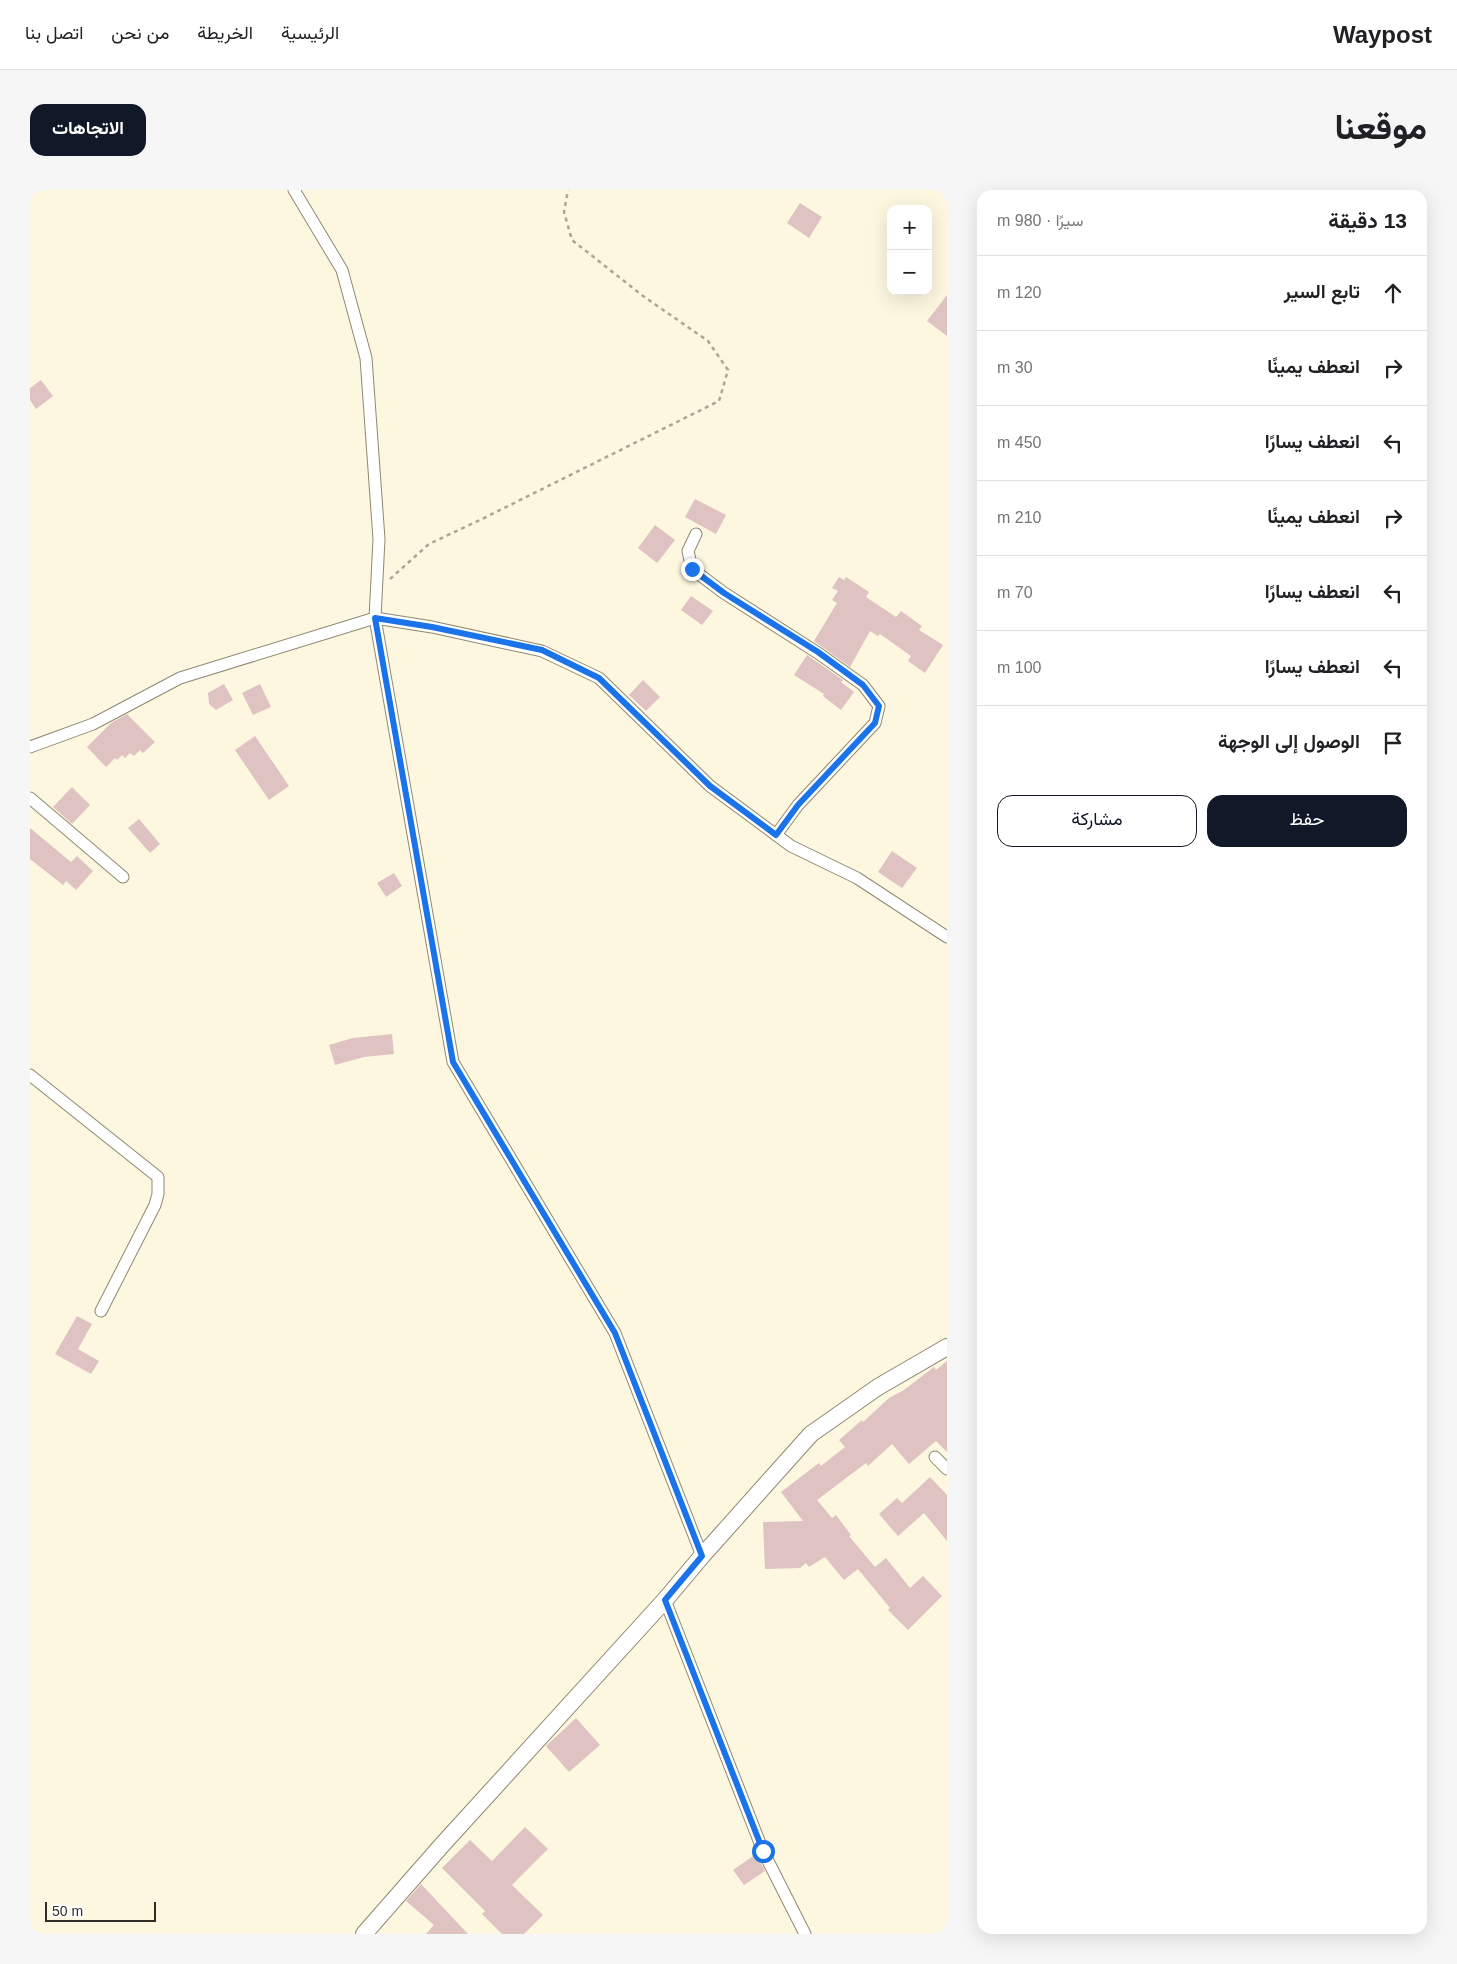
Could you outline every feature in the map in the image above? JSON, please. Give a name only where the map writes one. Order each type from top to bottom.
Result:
[{"type":"street","points":[[294,190],[342,270],[366,358],[379,539],[375,618],[453,1062],[615,1333],[702,1556]]},
{"type":"street","points":[[696,534],[688,551],[692,569],[724,593],[818,652],[863,685],[879,706],[875,723],[798,805],[776,835]]},
{"type":"street","points":[[30,747],[93,724],[180,678],[375,618],[432,627],[542,650],[599,678],[710,786],[791,846],[857,878],[947,938]]},
{"type":"street","points":[[30,798],[123,877]]},
{"type":"street","points":[[30,1075],[158,1177],[158,1194],[155,1206],[101,1312]]},
{"type":"street","points":[[364,1934],[665,1600],[811,1434],[878,1387],[947,1347]]},
{"type":"street","points":[[935,1457],[947,1469]]},
{"type":"street","points":[[665,1600],[763,1851],[805,1934]]},
{"type":"path","points":[[376,592],[429,544],[719,401],[728,370],[708,341],[643,296],[572,240],[564,212],[568,190]]},
{"type":"building","points":[[800,203],[822,217],[809,238],[787,223]]},
{"type":"building","points":[[947,295],[947,336],[927,321]]},
{"type":"building","points":[[41,380],[53,396],[36,409],[30,400],[30,388]]},
{"type":"building","points":[[695,499],[726,515],[716,534],[685,517]]},
{"type":"building","points":[[655,525],[675,540],[657,563],[638,548]]},
{"type":"building","points":[[839,577],[844,580],[846,577],[869,592],[866,597],[896,617],[901,611],[922,626],[919,630],[943,645],[925,673],[908,661],[911,656],[880,634],[878,636],[870,631],[850,667],[814,641],[837,603],[832,600],[838,591],[832,588]]},
{"type":"building","points":[[691,596],[713,611],[702,625],[681,610]]},
{"type":"building","points":[[807,655],[843,680],[841,682],[854,692],[841,710],[823,696],[824,694],[794,675]]},
{"type":"building","points":[[643,680],[660,697],[646,711],[629,695]]},
{"type":"building","points":[[224,684],[233,700],[216,710],[209,704],[208,693]]},
{"type":"building","points":[[260,684],[271,707],[253,715],[242,693]]},
{"type":"building","points":[[127,714],[155,742],[143,753],[140,750],[134,756],[130,753],[125,758],[122,755],[117,760],[115,758],[106,767],[87,747],[111,723]]},
{"type":"building","points":[[255,736],[289,786],[269,800],[235,750]]},
{"type":"building","points":[[72,787],[90,805],[72,824],[53,807]]},
{"type":"building","points":[[139,819],[160,844],[150,853],[128,828]]},
{"type":"building","points":[[30,828],[71,862],[77,856],[93,871],[76,890],[66,881],[63,885],[30,859]]},
{"type":"building","points":[[892,851],[917,868],[902,888],[878,872]]},
{"type":"building","points":[[394,873],[402,886],[386,897],[377,883]]},
{"type":"building","points":[[392,1034],[394,1054],[364,1057],[335,1065],[329,1045],[353,1038]]},
{"type":"building","points":[[77,1316],[92,1324],[78,1349],[99,1361],[91,1374],[55,1354]]},
{"type":"building","points":[[947,1361],[947,1452],[936,1441],[909,1464],[892,1444],[868,1466],[866,1463],[817,1500],[832,1518],[836,1515],[851,1535],[849,1536],[875,1567],[886,1558],[910,1588],[923,1576],[942,1596],[908,1630],[888,1610],[890,1608],[858,1569],[844,1580],[825,1557],[809,1567],[806,1563],[800,1568],[765,1569],[763,1522],[803,1521],[781,1492],[819,1463],[821,1466],[845,1447],[839,1440],[862,1420],[863,1422],[889,1398],[904,1390],[934,1367],[936,1370]]},
{"type":"building","points":[[930,1477],[947,1495],[947,1541],[924,1513],[898,1536],[879,1514],[897,1498],[902,1503]]},
{"type":"building","points":[[576,1718],[600,1745],[569,1772],[546,1746]]},
{"type":"building","points":[[525,1827],[548,1849],[512,1885],[543,1915],[524,1934],[502,1934],[482,1914],[485,1911],[442,1868],[470,1840],[492,1861]]},
{"type":"building","points":[[756,1854],[765,1871],[744,1885],[733,1870]]},
{"type":"building","points":[[421,1884],[468,1934],[426,1934],[434,1925],[406,1901]]},
{"type":"route","points":[[692,569],[724,593],[818,652],[863,685],[879,706],[875,723],[798,805],[776,835],[710,786],[599,678],[542,650],[432,627],[375,618],[453,1062],[615,1333],[702,1556],[665,1600],[763,1851]]}]
